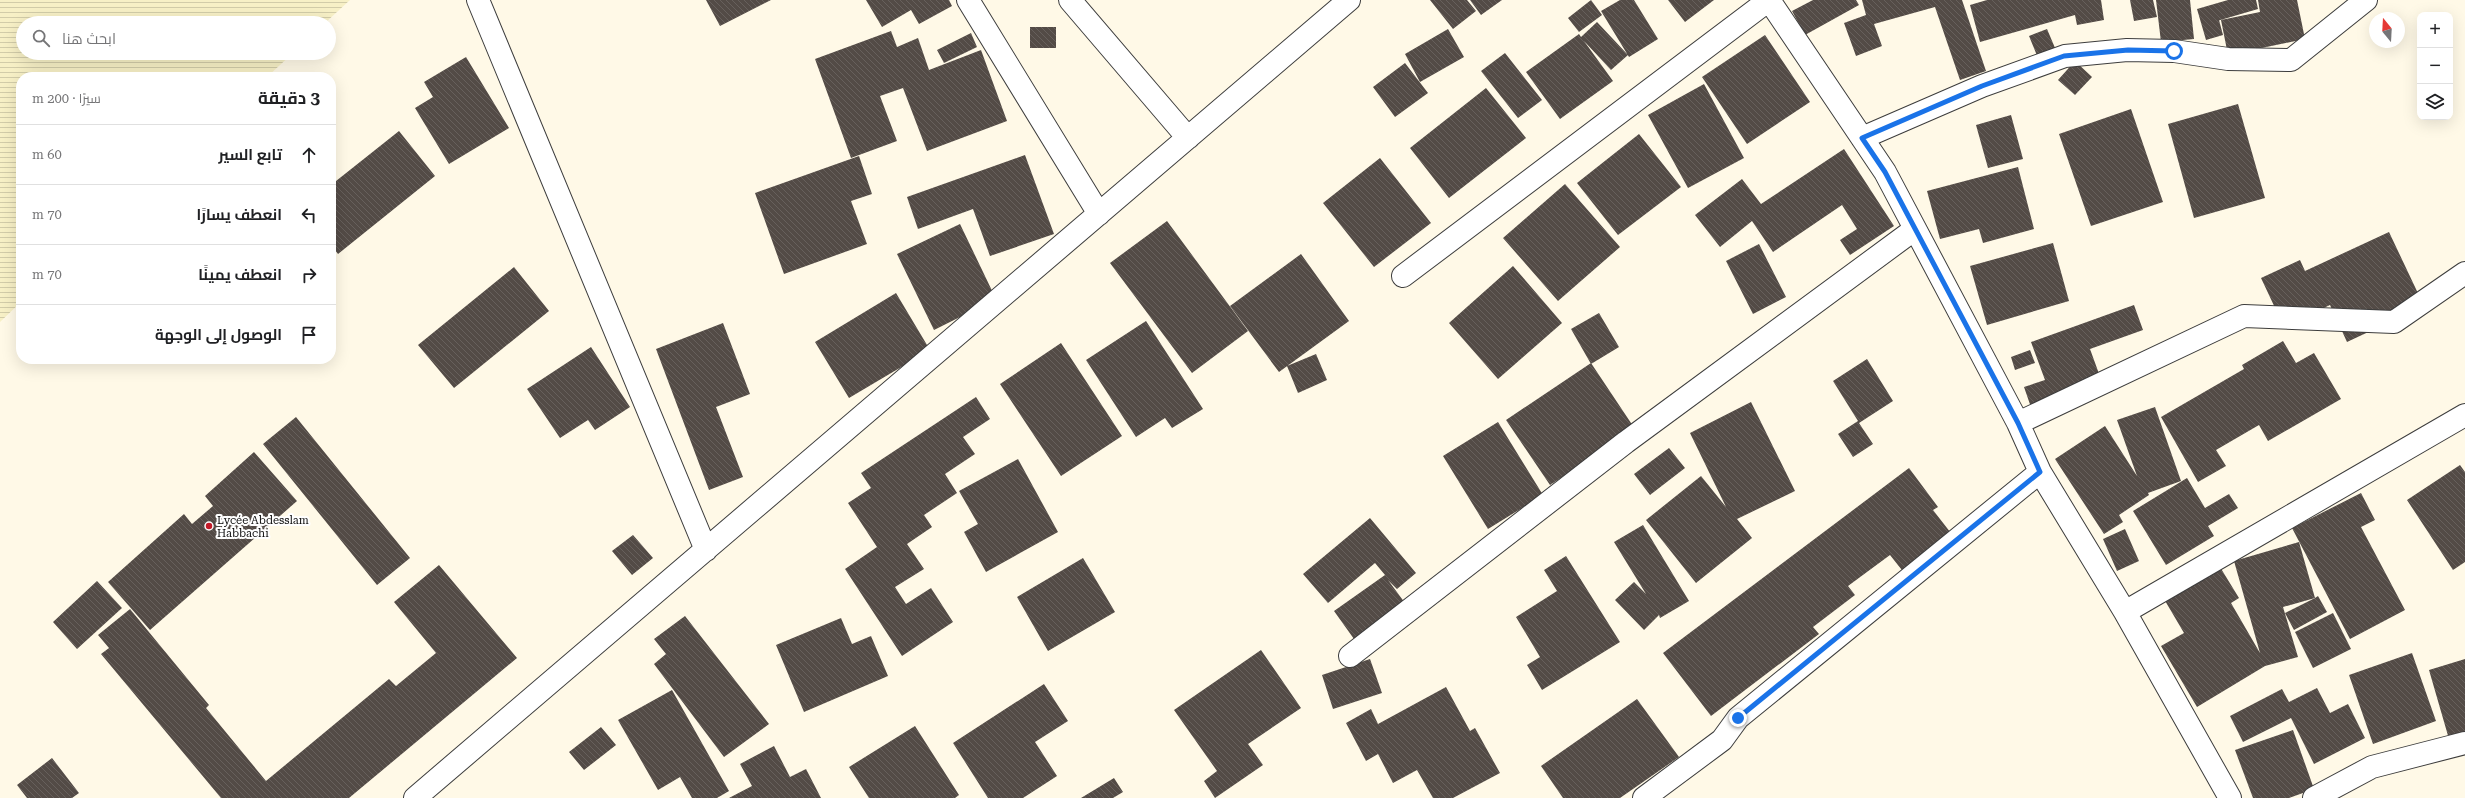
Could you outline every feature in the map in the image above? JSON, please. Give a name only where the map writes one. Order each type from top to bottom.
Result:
[{"type":"street","points":[[478,0],[706,550]]},
{"type":"street","points":[[968,0],[1098,214]]},
{"type":"street","points":[[1070,0],[1188,138]]},
{"type":"street","points":[[415,798],[1349,0]]},
{"type":"street","points":[[1403,276],[1769,0],[1885,172],[2018,423],[2040,472],[2124,612],[2230,798]]},
{"type":"street","points":[[1862,138],[1982,86],[2064,56],[2128,50],[2174,51],[2228,60],[2291,60],[2366,0]]},
{"type":"street","points":[[1350,656],[1626,442],[1915,229]]},
{"type":"street","points":[[2018,423],[2244,316],[2394,322],[2465,273]]},
{"type":"street","points":[[2124,612],[2465,415]]},
{"type":"street","points":[[1644,798],[1722,740],[1738,718],[2040,472]]},
{"type":"street","points":[[2314,798],[2372,767],[2465,743]]},
{"type":"shaded area","points":[[0,0],[350,0],[333,16],[16,16],[16,60],[285,60],[272,72],[16,72],[16,307],[0,322]]},
{"type":"building","points":[[706,0],[771,0],[720,26]]},
{"type":"building","points":[[866,0],[949,0],[952,6],[919,24],[911,10],[882,27]]},
{"type":"building","points":[[1430,0],[1467,0],[1476,11],[1453,29]]},
{"type":"building","points":[[1470,0],[1502,0],[1481,15]]},
{"type":"building","points":[[1591,0],[1602,15],[1579,32],[1568,18]]},
{"type":"building","points":[[1620,0],[1634,0],[1658,39],[1629,57],[1601,11]]},
{"type":"building","points":[[1668,0],[1714,0],[1685,22]]},
{"type":"building","points":[[1813,0],[1856,0],[1859,5],[1805,35],[1792,11]]},
{"type":"building","points":[[1862,0],[1962,0],[1986,71],[1960,80],[1935,7],[1874,24],[1882,46],[1856,56],[1844,23],[1866,15]]},
{"type":"building","points":[[1987,0],[2101,0],[2104,20],[2077,25],[2075,15],[1980,42],[1970,5]]},
{"type":"building","points":[[2130,0],[2153,0],[2157,17],[2134,21]]},
{"type":"building","points":[[2156,0],[2190,0],[2194,39],[2161,42]]},
{"type":"building","points":[[2228,0],[2256,0],[2258,9],[2219,20],[2223,35],[2206,40],[2197,9]]},
{"type":"building","points":[[2258,0],[2297,0],[2305,39],[2228,55],[2221,20],[2260,12]]},
{"type":"building","points":[[1597,22],[1628,55],[1611,70],[1584,41],[1613,81],[1560,119],[1526,72],[1579,34],[1581,37]]},
{"type":"building","points":[[1030,27],[1056,27],[1056,48],[1030,48]]},
{"type":"building","points":[[1448,29],[1464,57],[1420,82],[1405,54]]},
{"type":"building","points":[[2047,29],[2058,55],[2040,63],[2029,36]]},
{"type":"building","points":[[891,31],[897,47],[918,38],[929,70],[981,50],[1007,121],[927,151],[903,88],[880,96],[897,141],[851,158],[815,59]]},
{"type":"building","points":[[971,33],[977,47],[944,63],[937,50]]},
{"type":"building","points":[[1765,35],[1810,102],[1747,144],[1702,77]]},
{"type":"building","points":[[1505,53],[1542,100],[1518,118],[1481,71]]},
{"type":"building","points":[[466,57],[509,128],[449,164],[415,108],[433,97],[424,82]]},
{"type":"building","points":[[2075,61],[2092,77],[2075,95],[2058,80]]},
{"type":"building","points":[[1405,63],[1428,93],[1395,117],[1373,87]]},
{"type":"building","points":[[1704,84],[1744,158],[1688,188],[1648,115]]},
{"type":"building","points":[[1486,88],[1526,138],[1449,198],[1410,148]]},
{"type":"building","points":[[2238,104],[2265,198],[2194,218],[2168,124]]},
{"type":"building","points":[[2131,109],[2163,202],[2091,226],[2059,134]]},
{"type":"building","points":[[2011,115],[2023,159],[1988,168],[1976,125]]},
{"type":"building","points":[[399,131],[435,176],[338,254],[336,251],[336,181]]},
{"type":"building","points":[[1639,134],[1681,187],[1618,235],[1577,183]]},
{"type":"building","points":[[1844,149],[1894,226],[1850,255],[1840,240],[1857,229],[1842,205],[1773,252],[1752,221],[1720,247],[1695,215],[1742,179],[1761,204]]},
{"type":"building","points":[[1025,155],[1054,234],[990,256],[973,209],[918,229],[907,197]]},
{"type":"building","points":[[859,156],[872,194],[851,201],[867,244],[784,274],[755,193]]},
{"type":"building","points":[[1380,158],[1431,223],[1374,267],[1323,203]]},
{"type":"building","points":[[2018,167],[2034,229],[1983,243],[1979,229],[1940,239],[1927,191]]},
{"type":"building","points":[[1565,184],[1620,247],[1558,301],[1503,238]]},
{"type":"building","points":[[1167,221],[1248,331],[1192,373],[1110,263]]},
{"type":"building","points":[[960,224],[996,299],[934,330],[897,254]]},
{"type":"building","points":[[2389,232],[2424,306],[2347,342],[2330,305],[2284,327],[2261,278],[2300,260],[2305,271]]},
{"type":"building","points":[[2053,243],[2069,301],[1987,325],[1970,266]]},
{"type":"building","points":[[1759,244],[1786,297],[1753,314],[1726,261]]},
{"type":"building","points":[[1301,254],[1349,321],[1279,372],[1230,306]]},
{"type":"building","points":[[1513,266],[1562,323],[1498,379],[1449,323]]},
{"type":"building","points":[[514,267],[549,311],[454,388],[418,345]]},
{"type":"building","points":[[896,293],[930,350],[849,398],[815,342]]},
{"type":"building","points":[[2134,305],[2143,330],[2090,349],[2106,393],[2035,419],[2024,387],[2045,380],[2031,342]]},
{"type":"building","points":[[1599,313],[1619,347],[1591,364],[1571,329]]},
{"type":"building","points":[[1146,321],[1203,409],[1172,428],[1165,418],[1136,437],[1086,360]]},
{"type":"building","points":[[723,323],[750,394],[716,407],[743,477],[709,490],[656,349]]},
{"type":"building","points":[[2283,341],[2296,363],[2314,353],[2341,399],[2268,441],[2259,425],[2216,450],[2226,466],[2198,482],[2161,417],[2244,369],[2242,365]]},
{"type":"building","points":[[1061,343],[1122,436],[1061,476],[1000,384]]},
{"type":"building","points":[[591,347],[630,407],[595,430],[588,420],[560,438],[527,389]]},
{"type":"building","points":[[2030,350],[2035,363],[2015,370],[2011,357]]},
{"type":"building","points":[[1316,354],[1327,380],[1298,393],[1287,366]]},
{"type":"building","points":[[1867,359],[1893,401],[1859,423],[1873,444],[1853,457],[1838,434],[1858,421],[1833,381]]},
{"type":"building","points":[[1591,363],[1635,429],[1550,485],[1506,420]]},
{"type":"building","points":[[976,397],[990,419],[963,437],[975,454],[945,474],[957,493],[924,515],[932,527],[907,544],[924,569],[895,587],[906,604],[931,588],[953,622],[902,656],[845,569],[877,547],[848,503],[871,488],[861,473]]},
{"type":"building","points":[[1751,402],[1795,491],[1737,519],[1752,538],[1696,583],[1646,520],[1701,476],[1726,507],[1690,433]]},
{"type":"building","points":[[2155,407],[2181,481],[2148,493],[2149,495],[2119,515],[2123,522],[2104,534],[2055,459],[2105,426],[2137,476],[2117,420]]},
{"type":"building","points":[[296,417],[410,558],[377,585],[263,444]]},
{"type":"building","points":[[1498,422],[1543,495],[1488,529],[1443,456]]},
{"type":"building","points":[[1669,448],[1685,468],[1650,495],[1634,474]]},
{"type":"building","points":[[254,452],[297,501],[150,630],[108,582],[184,514],[192,524],[213,506],[205,496]]},
{"type":"building","points":[[1018,459],[1058,532],[986,572],[964,532],[978,524],[959,491]]},
{"type":"building","points":[[2460,465],[2465,472],[2465,562],[2453,570],[2407,500]]},
{"type":"building","points":[[1909,468],[1938,507],[1933,510],[1954,537],[1905,574],[1890,555],[1848,586],[1855,595],[1813,627],[1819,634],[1711,716],[1663,653]]},
{"type":"building","points":[[2187,478],[2205,508],[2229,494],[2238,508],[2208,526],[2214,536],[2166,565],[2133,511]]},
{"type":"building","points":[[2361,493],[2375,520],[2361,527],[2405,610],[2350,639],[2292,528]]},
{"type":"building","points":[[1370,518],[1416,573],[1397,589],[1388,580],[1405,603],[1354,639],[1334,611],[1385,575],[1375,563],[1328,603],[1303,574]]},
{"type":"building","points":[[1643,525],[1689,601],[1660,618],[1659,615],[1644,630],[1615,600],[1634,582],[1646,594],[1614,542]]},
{"type":"building","points":[[2125,529],[2139,561],[2117,571],[2103,539]]},
{"type":"building","points":[[633,535],[653,558],[632,575],[612,551]]},
{"type":"building","points":[[2299,542],[2315,598],[2283,607],[2298,657],[2265,666],[2197,707],[2161,646],[2184,633],[2164,599],[2220,567],[2239,598],[2231,603],[2260,653],[2234,561]]},
{"type":"building","points":[[1566,556],[1620,642],[1542,690],[1527,665],[1540,657],[1516,617],[1557,591],[1544,570]]},
{"type":"building","points":[[1083,558],[1115,612],[1048,651],[1017,597]]},
{"type":"building","points":[[439,565],[517,658],[349,798],[221,798],[101,654],[109,648],[98,635],[130,609],[209,705],[206,708],[266,781],[389,679],[396,686],[436,653],[394,602]]},
{"type":"building","points":[[97,581],[122,608],[77,649],[53,622]]},
{"type":"building","points":[[2318,596],[2327,612],[2294,630],[2285,613]]},
{"type":"building","points":[[2333,613],[2351,649],[2313,668],[2295,632]]},
{"type":"building","points":[[685,616],[769,724],[724,757],[654,664],[666,654],[654,639]]},
{"type":"building","points":[[841,618],[852,644],[871,636],[888,676],[804,712],[776,645]]},
{"type":"building","points":[[1261,650],[1301,708],[1248,744],[1263,765],[1215,798],[1204,781],[1217,771],[1174,710]]},
{"type":"building","points":[[2412,653],[2436,721],[2373,744],[2349,675]]},
{"type":"building","points":[[1370,659],[1382,693],[1333,709],[1322,675]]},
{"type":"building","points":[[2465,659],[2465,742],[2451,746],[2429,670]]},
{"type":"building","points":[[1044,684],[1068,721],[1035,742],[1057,776],[1023,798],[988,798],[953,743]]},
{"type":"building","points":[[1446,687],[1470,731],[1475,728],[1500,773],[1453,798],[1433,798],[1417,770],[1393,783],[1378,754],[1366,761],[1346,723],[1371,709],[1378,724]]},
{"type":"building","points":[[2317,688],[2330,713],[2348,704],[2365,738],[2314,764],[2291,718],[2243,742],[2230,716],[2282,689],[2289,702]]},
{"type":"building","points":[[672,690],[729,791],[717,798],[692,798],[680,777],[658,790],[618,720]]},
{"type":"building","points":[[1637,699],[1679,757],[1620,798],[1563,798],[1541,766]]},
{"type":"building","points":[[915,726],[959,795],[955,798],[869,798],[849,767]]},
{"type":"building","points":[[601,727],[616,745],[584,770],[569,752]]},
{"type":"building","points":[[2293,730],[2314,789],[2289,798],[2253,798],[2235,750]]},
{"type":"building","points":[[774,746],[790,777],[806,769],[821,798],[729,798],[752,786],[740,764]]},
{"type":"building","points":[[52,758],[79,793],[72,798],[27,798],[17,785]]},
{"type":"building","points":[[1114,778],[1123,792],[1113,798],[1081,798]]},
{"type":"place","name":"Lycée Abdesslam Habbachi","points":[[209,526]]},
{"type":"route","points":[[1738,718],[2040,472],[2018,423],[1885,172],[1862,138],[1982,86],[2064,56],[2128,50],[2174,51]]}]
